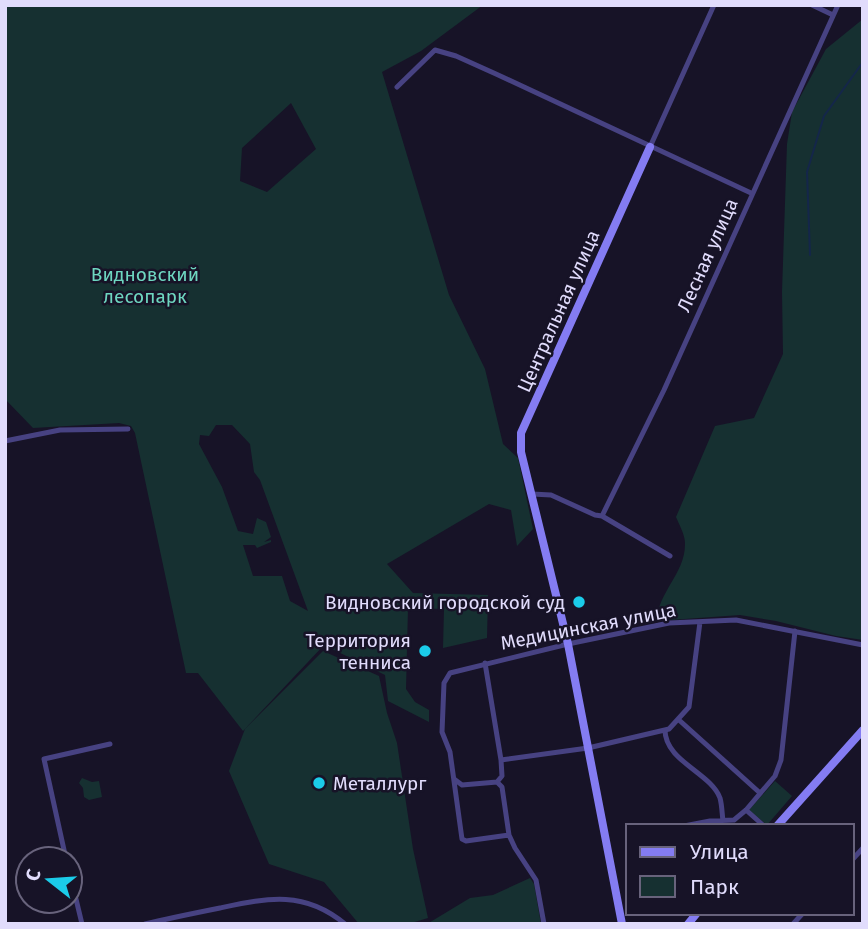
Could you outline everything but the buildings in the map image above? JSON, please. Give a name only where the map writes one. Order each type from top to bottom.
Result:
[{"type":"street","name":"Центральная улица","points":[[622,924],[568,643],[522,452],[521,433],[714,5]]},
{"type":"street","points":[[812,5],[833,15]]},
{"type":"street","name":"Лесная улица","points":[[602,516],[664,390],[838,5]]},
{"type":"street","points":[[397,87],[435,50],[486,70],[751,193]]},
{"type":"street","points":[[5,440],[60,430],[128,429]]},
{"type":"street","points":[[532,494],[551,495],[602,516],[670,556]]},
{"type":"street","name":"Медицинская улица","points":[[454,779],[450,752],[442,732],[444,683],[450,673],[568,643],[668,624],[736,620],[863,645]]},
{"type":"street","points":[[501,761],[588,748],[669,729],[689,707],[700,622]]},
{"type":"street","points":[[700,824],[723,821],[732,823],[775,776],[781,760],[795,631]]},
{"type":"street","points":[[454,779],[462,785],[497,782],[502,776],[485,663]]},
{"type":"street","points":[[678,720],[760,793]]},
{"type":"street","points":[[665,730],[665,741],[675,754],[720,797],[723,821]]},
{"type":"street","points":[[778,824],[863,730]]},
{"type":"street","points":[[63,845],[44,759],[110,744]]},
{"type":"street","points":[[454,779],[462,839],[466,841],[509,835]]},
{"type":"street","points":[[497,782],[502,787],[509,835],[536,880],[544,924]]},
{"type":"street","points":[[746,810],[762,824]]},
{"type":"street","points":[[145,924],[260,900],[284,898],[320,907],[345,924]]},
{"type":"green space","name":"Видновский лесопарк","points":[[5,5],[483,5],[421,51],[382,72],[449,295],[485,369],[503,444],[518,458],[533,529],[517,546],[511,510],[489,504],[387,564],[413,593],[488,595],[487,638],[443,648],[444,609],[408,608],[406,689],[415,702],[429,710],[429,722],[388,701],[385,675],[324,645],[243,731],[198,673],[186,673],[135,433],[131,426],[119,423],[33,428],[5,399]],"holes":[[[291,103],[316,149],[267,192],[240,181],[242,148]],[[216,425],[232,425],[250,444],[254,472],[260,480],[308,611],[290,601],[282,576],[253,576],[243,545],[255,545],[257,548],[271,542],[264,542],[271,537],[266,522],[257,518],[253,534],[238,531],[222,487],[199,444],[200,435],[209,436]]]},
{"type":"green space","points":[[863,19],[863,640],[740,615],[657,621],[662,601],[684,554],[684,537],[676,517],[715,426],[754,418],[783,354],[782,292],[787,144],[792,112],[826,49]]},
{"type":"green space","name":"Металлург","points":[[323,651],[379,676],[397,743],[413,849],[428,918],[408,924],[359,924],[324,882],[269,864],[229,771],[245,729]]},
{"type":"green space","points":[[82,778],[92,782],[99,781],[102,797],[89,800],[84,797],[79,783]]},
{"type":"green space","points":[[775,781],[792,796],[768,824],[749,810]]},
{"type":"green space","points":[[530,878],[534,884],[541,924],[427,924],[470,898],[493,895]]},
{"type":"waterway","points":[[810,255],[807,172],[824,116],[863,62]]},
{"type":"place","name":"Видновский городской суд","points":[[579,602]]},
{"type":"place","name":"Территория тенниса","points":[[425,651]]},
{"type":"place","name":"Металлург","points":[[319,783]]}]
